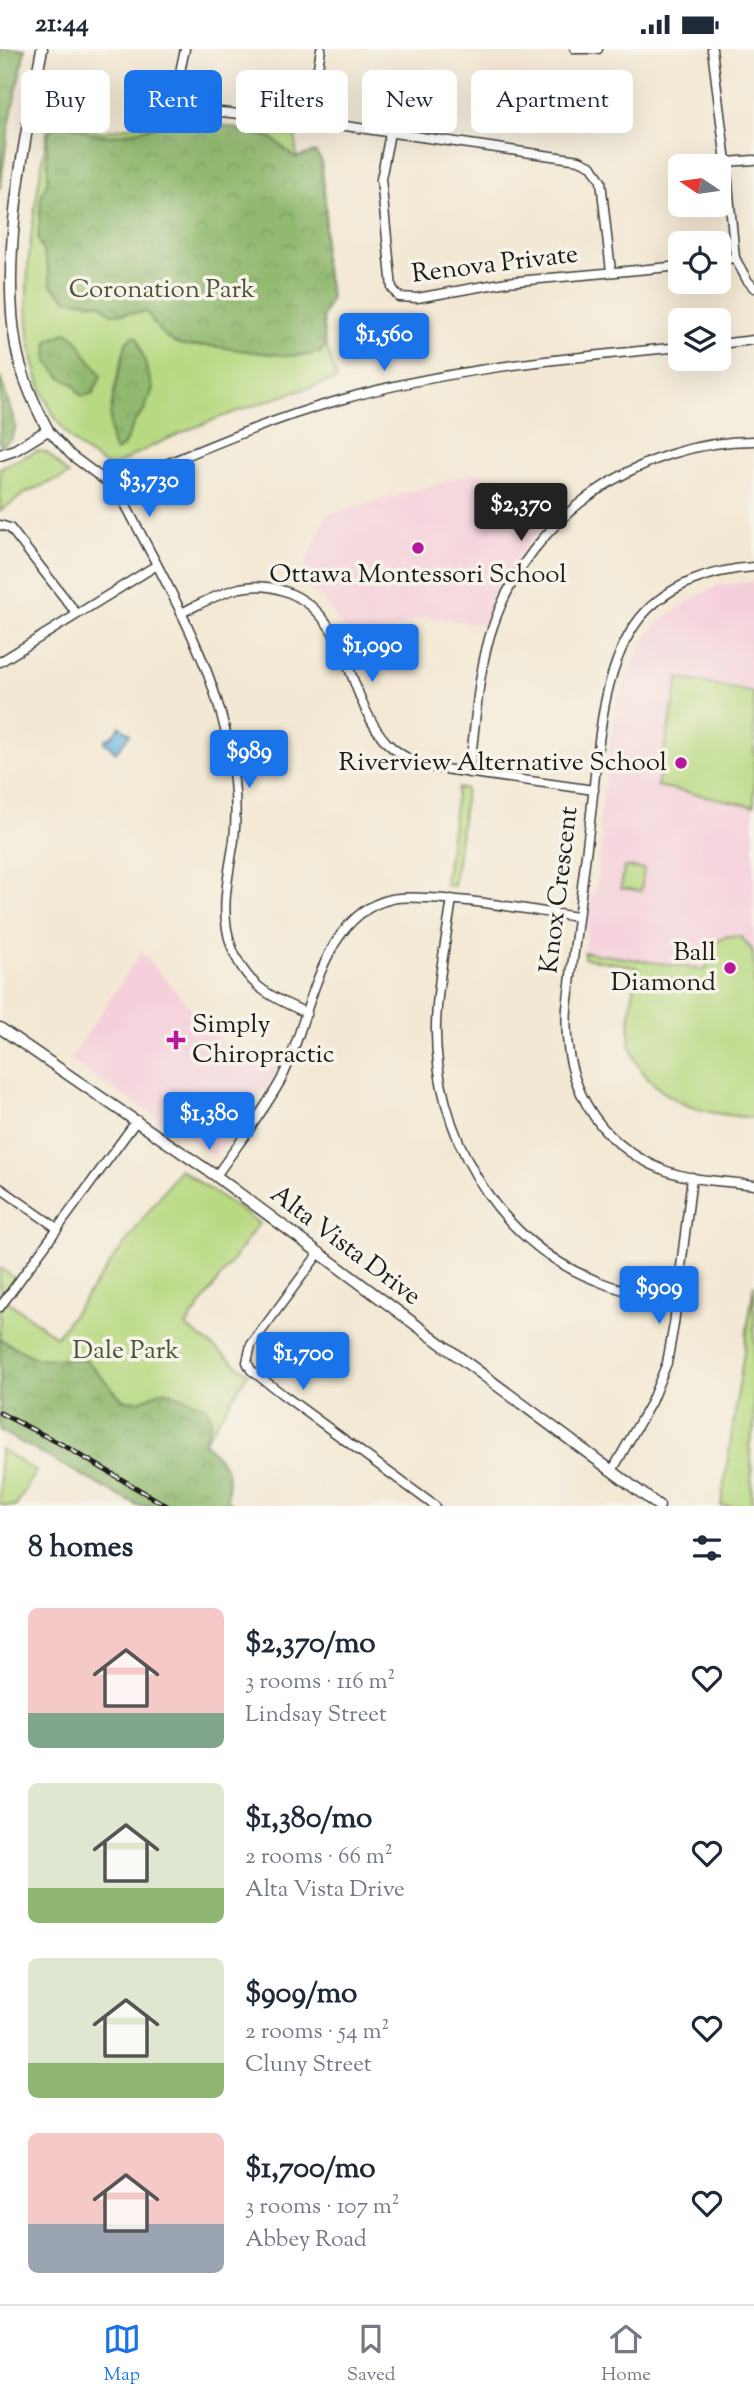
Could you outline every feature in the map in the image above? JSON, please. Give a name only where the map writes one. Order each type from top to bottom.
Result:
[{"type":"street","points":[[42,49],[18,197],[11,290],[19,360],[26,383],[48,430],[71,455],[115,488],[181,613],[216,694],[229,744],[234,784],[234,835],[225,924],[231,947],[255,986],[307,1013]]},
{"type":"street","points":[[186,49],[179,88],[182,100],[200,112],[236,115]]},
{"type":"street","points":[[318,70],[321,49]]},
{"type":"street","points":[[581,49],[598,49]]},
{"type":"street","points":[[712,49],[725,154]]},
{"type":"street","points":[[390,133],[579,160],[592,166],[601,181],[611,272]]},
{"type":"street","name":"Renova Private","points":[[390,133],[381,179],[392,288],[399,297],[417,298],[507,282],[668,266]]},
{"type":"street","points":[[732,162],[754,160]]},
{"type":"street","points":[[731,217],[735,258],[747,281],[754,288]]},
{"type":"street","points":[[731,258],[735,258]]},
{"type":"street","points":[[731,343],[754,340]]},
{"type":"street","points":[[115,488],[203,448],[327,404],[383,389],[552,359],[668,349]]},
{"type":"street","points":[[0,455],[15,450],[48,430]]},
{"type":"street","points":[[469,773],[480,683],[493,626],[519,571],[548,531],[581,500],[640,465],[698,447],[754,441]]},
{"type":"street","points":[[0,525],[10,528],[77,614]]},
{"type":"street","points":[[1,658],[157,565]]},
{"type":"street","name":"Knox Crescent","points":[[754,567],[737,568],[698,578],[677,588],[641,617],[620,652],[609,682],[565,1038],[574,1079],[596,1121],[628,1151],[664,1170],[692,1177],[754,1185]]},
{"type":"street","points":[[181,613],[220,594],[253,586],[280,589],[316,609],[330,626],[372,722],[387,743],[405,758],[423,766],[594,790]]},
{"type":"street","points":[[216,1176],[281,1078],[307,1013],[324,960],[334,943],[362,913],[388,899],[401,897],[452,899],[578,917]]},
{"type":"street","points":[[452,899],[436,1024],[437,1061],[449,1119],[467,1160],[507,1218],[548,1254],[594,1280],[676,1306]]},
{"type":"street","name":"Alta Vista Drive","points":[[0,1028],[216,1176],[659,1506]]},
{"type":"street","points":[[0,1307],[137,1121]]},
{"type":"street","points":[[612,1471],[651,1402],[667,1363],[692,1177]]},
{"type":"street","points":[[0,1188],[57,1228]]},
{"type":"street","points":[[319,1253],[251,1345],[247,1362],[251,1370],[282,1394],[435,1506]]},
{"type":"shaded area","name":"Ottawa Montessori School","points":[[479,472],[509,495],[542,527],[514,561],[483,625],[426,616],[351,646],[345,629],[321,597],[298,581],[327,515]]},
{"type":"shaded area","name":"Riverview Alternative School","points":[[754,581],[754,977],[584,952],[591,898],[596,890],[602,834],[599,827],[616,699],[621,694],[636,654],[648,634],[664,618],[700,594],[717,586]]},
{"type":"shaded area","points":[[141,952],[233,1055],[278,1068],[274,1078],[214,1156],[70,1060]]},
{"type":"green space","points":[[0,49],[25,49],[8,132],[0,189]]},
{"type":"green space","name":"Coronation Park","points":[[222,125],[236,129],[236,133],[252,133],[272,138],[295,158],[315,152],[321,160],[326,210],[323,257],[331,297],[323,317],[325,344],[321,352],[297,356],[180,345],[163,334],[147,312],[111,314],[101,304],[66,299],[51,285],[46,259],[38,239],[41,198],[48,179],[49,133],[111,136],[125,133],[222,133]]},
{"type":"green space","name":"Coronation Park","points":[[222,127],[236,129],[236,133],[296,136],[296,251],[337,379],[193,428],[111,468],[80,448],[70,438],[45,398],[33,361],[27,280],[47,133],[110,133],[110,130],[124,128],[124,133],[222,133]]},
{"type":"green space","points":[[67,332],[78,341],[100,373],[101,377],[93,393],[84,396],[79,394],[74,385],[62,378],[47,361],[48,341]]},
{"type":"green space","points":[[133,336],[137,337],[153,389],[144,411],[135,421],[123,447],[115,451],[110,427],[113,398],[126,343]]},
{"type":"green space","points":[[0,377],[16,426],[12,438],[0,446]]},
{"type":"green space","points":[[37,451],[46,452],[69,475],[27,492],[0,511],[0,468]]},
{"type":"green space","points":[[679,678],[754,693],[754,806],[657,786]]},
{"type":"green space","points":[[457,788],[466,789],[454,886],[445,885]]},
{"type":"green space","points":[[624,867],[644,869],[641,891],[621,888]]},
{"type":"green space","points":[[727,936],[741,937],[752,950],[754,1118],[724,1115],[696,1108],[669,1096],[657,1087],[639,1067],[631,1048],[630,1018],[637,967],[584,958],[584,952],[705,970],[716,943]]},
{"type":"green space","name":"Dale Park","points":[[180,1169],[259,1223],[186,1326],[248,1373],[200,1448],[0,1355],[0,1268],[15,1278],[1,1296],[56,1337]]},
{"type":"green space","points":[[754,1284],[754,1428],[749,1446],[752,1506],[721,1506]]},
{"type":"green space","points":[[0,1339],[35,1358],[86,1360],[123,1400],[139,1401],[165,1390],[207,1407],[211,1420],[204,1442],[225,1467],[228,1480],[227,1499],[235,1506],[138,1506],[0,1431]]},
{"type":"green space","points":[[0,1449],[36,1471],[16,1506],[0,1503]]},
{"type":"water","points":[[120,726],[130,734],[116,752],[104,742]]},
{"type":"railway","points":[[0,1413],[61,1444],[167,1506]]},
{"type":"place","name":"Ottawa Montessori School","points":[[418,548]]},
{"type":"place","name":"Riverview Alternative School","points":[[681,763]]},
{"type":"place","name":"Ball Diamond","points":[[730,968]]},
{"type":"place","name":"Simply Chiropractic","points":[[176,1040]]}]
